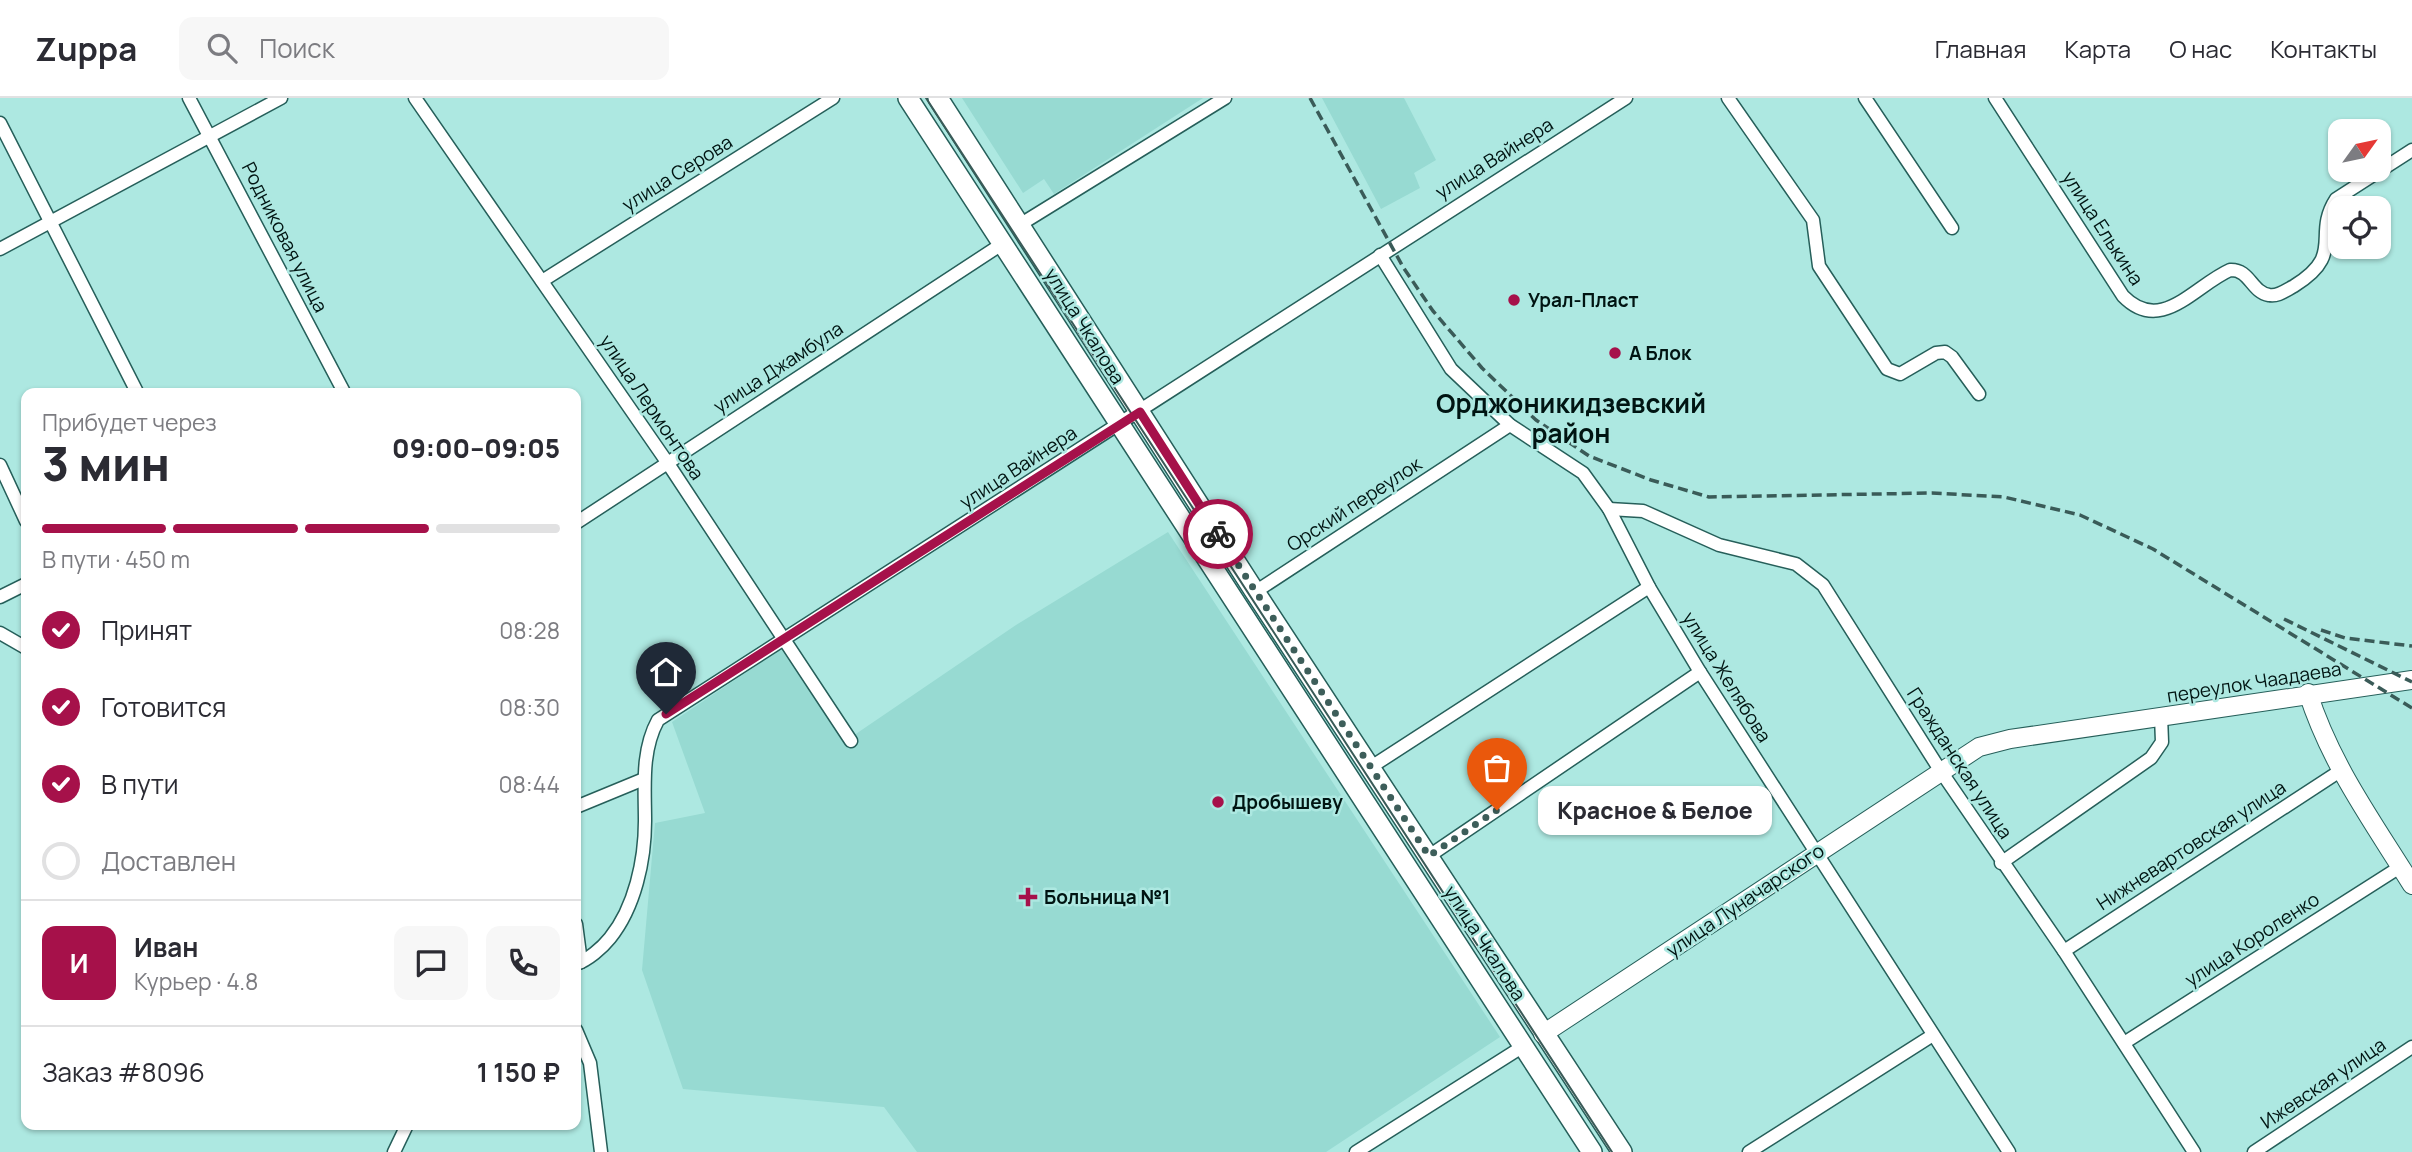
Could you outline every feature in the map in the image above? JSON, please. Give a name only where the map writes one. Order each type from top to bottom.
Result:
[{"type":"main road","name":"улица Чкалова","points":[[908,98],[1592,1152]]},
{"type":"main road","name":"улица Чкалова","points":[[938,98],[1255,592],[1622,1152]]},
{"type":"main road","name":"улица Луначарского","points":[[1522,1047],[1543,1034]]},
{"type":"street","name":"Родниковая улица","points":[[189,98],[342,388]]},
{"type":"street","points":[[0,249],[281,98]]},
{"type":"street","name":"улица Лермонтова","points":[[415,98],[667,462],[851,740]]},
{"type":"street","name":"улица Серова","points":[[542,281],[833,98]]},
{"type":"street","points":[[1021,224],[1225,98]]},
{"type":"street","name":"улица Вайнера","points":[[581,961],[604,944],[618,929],[631,901],[642,858],[644,779],[652,730],[658,720],[1626,98]]},
{"type":"street","points":[[1728,98],[1813,220],[1819,266],[1887,369],[1900,374],[1936,353],[1945,352],[1952,356],[1979,394]]},
{"type":"street","points":[[1865,98],[1952,228]]},
{"type":"street","name":"улица Елькина","points":[[1995,98],[2123,296],[2133,306],[2145,311],[2159,312],[2172,307],[2230,270],[2243,272],[2262,292],[2276,295],[2311,276],[2321,265],[2330,211],[2336,199],[2412,150]]},
{"type":"street","points":[[0,123],[135,388]]},
{"type":"street","name":"улица Джамбула","points":[[581,520],[1002,244]]},
{"type":"street","name":"улица Желябова","points":[[1380,255],[1451,369],[1510,425],[1583,473],[1609,509],[1649,587],[1700,673],[2009,1152]]},
{"type":"street","name":"Орский переулок","points":[[1255,592],[1510,425]]},
{"type":"street","points":[[0,465],[21,510]]},
{"type":"street","name":"Гражданская улица","points":[[1609,509],[1643,511],[1718,545],[1796,564],[1811,572],[1823,585],[1940,770],[2001,863],[2064,951],[2194,1152]]},
{"type":"street","points":[[0,597],[21,586]]},
{"type":"street","points":[[1371,767],[1649,587]]},
{"type":"street","points":[[0,633],[21,645]]},
{"type":"street","points":[[1429,856],[1700,673]]},
{"type":"street","name":"переулок Чаадаева","points":[[2001,863],[2159,751],[2162,742],[2161,716],[2412,680]]},
{"type":"street","points":[[2308,693],[2322,736],[2340,771],[2412,886]]},
{"type":"street","name":"улица Луначарского","points":[[1543,1034],[1940,770],[1979,747],[2010,739],[2161,716]]},
{"type":"street","name":"Нижневартовская улица","points":[[2064,951],[2340,771]]},
{"type":"street","points":[[581,805],[644,779]]},
{"type":"street","name":"улица Короленко","points":[[2124,1043],[2400,867]]},
{"type":"street","points":[[1752,1151],[1933,1035]]},
{"type":"street","name":"улица Луначарского","points":[[1356,1152],[1522,1047]]},
{"type":"street","name":"Ижевская улица","points":[[2255,1152],[2412,1047]]},
{"type":"street","points":[[581,1053],[593,1076],[601,1152]]},
{"type":"street","points":[[394,1152],[405,1130]]},
{"type":"shaded area","points":[[962,98],[1203,98],[1054,194],[1044,179],[1023,193]]},
{"type":"shaded area","points":[[1322,98],[1404,98],[1436,160],[1414,173],[1420,188],[1381,209]]},
{"type":"shaded area","name":"Больница №1","points":[[1168,532],[1500,1037],[1326,1152],[917,1152],[884,1107],[683,1089],[642,970],[655,823],[705,813],[672,722],[781,649],[844,742],[1016,625]]},
{"type":"tram line","points":[[926,98],[1612,1152]]},
{"type":"railway","points":[[1310,98],[1403,267],[1433,311],[1482,368],[1536,420],[1589,456],[1651,480],[1709,497],[1932,493],[2004,497],[2080,515],[2153,549],[2412,708]]},
{"type":"railway","points":[[2284,619],[2412,682]]},
{"type":"railway","points":[[2321,630],[2345,638],[2412,646]]},
{"type":"way so far","points":[[1218,534],[1429,856],[1497,810]]},
{"type":"place","name":"Урал-Пласт","points":[[1514,300]]},
{"type":"place","name":"А Блок","points":[[1615,353]]},
{"type":"place","name":"Дробышеву","points":[[1218,802]]},
{"type":"place","name":"Красное & Белое","points":[[1497,810]]},
{"type":"place","name":"Больница №1","points":[[1028,897]]},
{"type":"district","name":"Орджоникидзевский район","points":[[1571,419]]},
{"type":"route","points":[[666,714],[1140,412],[1218,534]]}]
